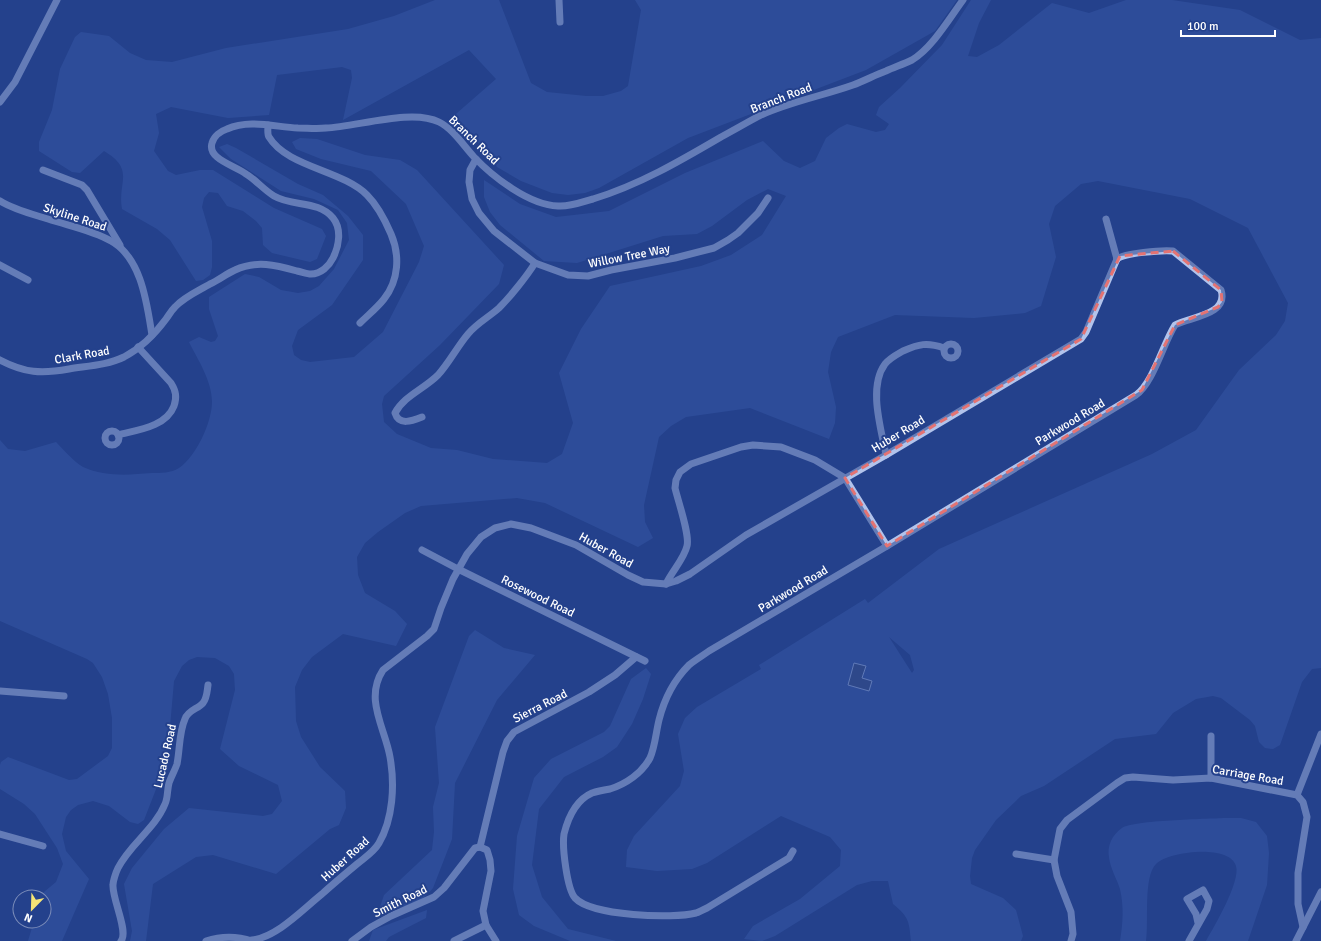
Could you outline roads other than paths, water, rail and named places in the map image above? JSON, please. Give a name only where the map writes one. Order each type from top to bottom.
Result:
[{"type":"street","points":[[0,102],[15,82],[57,0]]},
{"type":"street","points":[[558,0],[560,22]]},
{"type":"street","name":"Branch Road","points":[[234,270],[247,265],[277,265],[313,275],[324,270],[332,261],[338,246],[338,226],[333,217],[324,210],[312,205],[288,201],[276,197],[245,173],[221,160],[214,154],[211,150],[214,140],[219,134],[228,128],[240,125],[268,125],[296,128],[326,128],[420,116],[434,119],[444,124],[476,159],[507,185],[540,203],[558,206],[574,205],[618,191],[672,165],[759,116],[812,97],[853,85],[914,59],[934,39],[963,0]]},
{"type":"street","points":[[268,125],[268,136],[281,150],[306,164],[343,179],[367,195],[383,216],[396,246],[397,266],[393,282],[384,298],[360,323]]},
{"type":"street","name":"Willow Tree Way","points":[[476,159],[470,170],[468,182],[472,199],[479,213],[494,231],[535,263],[568,275],[588,276],[611,270],[675,258],[714,248],[738,233],[758,213],[768,198]]},
{"type":"street","name":"Skyline Road","points":[[43,170],[82,186],[87,190],[121,247],[135,266],[146,299],[152,336]]},
{"type":"street","name":"Skyline Road","points":[[0,201],[21,211],[100,235],[121,247]]},
{"type":"street","points":[[1106,219],[1117,259]]},
{"type":"street","name":"Parkwood Road","points":[[793,851],[789,858],[707,908],[696,913],[677,915],[642,915],[613,913],[586,905],[576,899],[571,892],[563,847],[564,834],[571,813],[581,801],[593,793],[612,788],[630,780],[642,769],[650,758],[666,698],[677,679],[690,665],[709,651],[887,546],[1142,390],[1175,325],[1183,320],[1213,312],[1222,302],[1221,290],[1173,251],[1124,255],[1117,259]]},
{"type":"street","name":"Huber Road","points":[[252,941],[269,936],[284,925],[369,854],[378,844],[390,811],[393,781],[390,757],[375,705],[374,693],[376,683],[383,670],[434,629],[441,608],[458,569],[467,554],[481,537],[495,528],[511,524],[531,528],[576,545],[628,576],[642,582],[666,584],[676,581],[690,574],[746,535],[886,455],[1081,339],[1086,332],[1117,259]]},
{"type":"street","points":[[422,417],[410,422],[401,422],[396,418],[395,413],[399,405],[436,376],[468,334],[477,324],[499,308],[535,263]]},
{"type":"street","points":[[0,266],[28,280]]},
{"type":"street","name":"Clark Road","points":[[0,360],[12,366],[26,370],[49,372],[109,362],[122,358],[152,336],[175,306],[184,299],[234,270]]},
{"type":"street","points":[[886,455],[876,402],[878,379],[885,364],[894,355],[912,347],[931,343],[944,348]]},
{"type":"street","points":[[118,435],[156,424],[164,420],[171,412],[176,396],[175,390],[171,383],[138,347]]},
{"type":"street","points":[[666,584],[688,545],[687,533],[675,488],[676,480],[680,472],[690,464],[741,447],[753,445],[781,447],[815,460],[845,478],[887,546]]},
{"type":"street","name":"Rosewood Road","points":[[422,550],[636,657],[645,660]]},
{"type":"street","name":"Sierra Road","points":[[480,847],[503,752],[507,741],[514,732],[589,692],[615,675],[636,657]]},
{"type":"street","name":"Lucado Road","points":[[120,941],[123,939],[124,932],[117,910],[113,886],[118,868],[130,851],[159,817],[166,803],[169,784],[177,765],[183,723],[190,711],[202,704],[206,698],[208,686]]},
{"type":"street","points":[[0,691],[64,696]]},
{"type":"street","points":[[1298,795],[1321,734]]},
{"type":"street","points":[[1211,736],[1211,778]]},
{"type":"street","name":"Carriage Road","points":[[1054,860],[1060,830],[1067,820],[1125,778],[1133,777],[1173,780],[1211,778],[1298,795],[1303,802],[1307,817],[1298,873],[1298,904],[1303,927]]},
{"type":"street","points":[[0,834],[43,846]]},
{"type":"street","points":[[480,847],[487,850],[490,860],[491,871],[484,912],[486,925],[496,941]]},
{"type":"street","name":"Smith Road","points":[[356,940],[371,927],[391,916],[434,897],[444,888],[475,848],[480,847]]},
{"type":"street","points":[[1016,854],[1054,860],[1057,876],[1071,912],[1073,934],[1071,941]]},
{"type":"street","points":[[1296,941],[1321,892]]},
{"type":"street","points":[[1189,941],[1198,923]]},
{"type":"street","points":[[454,941],[486,925]]},
{"type":"street","points":[[206,941],[225,937],[252,941]]}]
